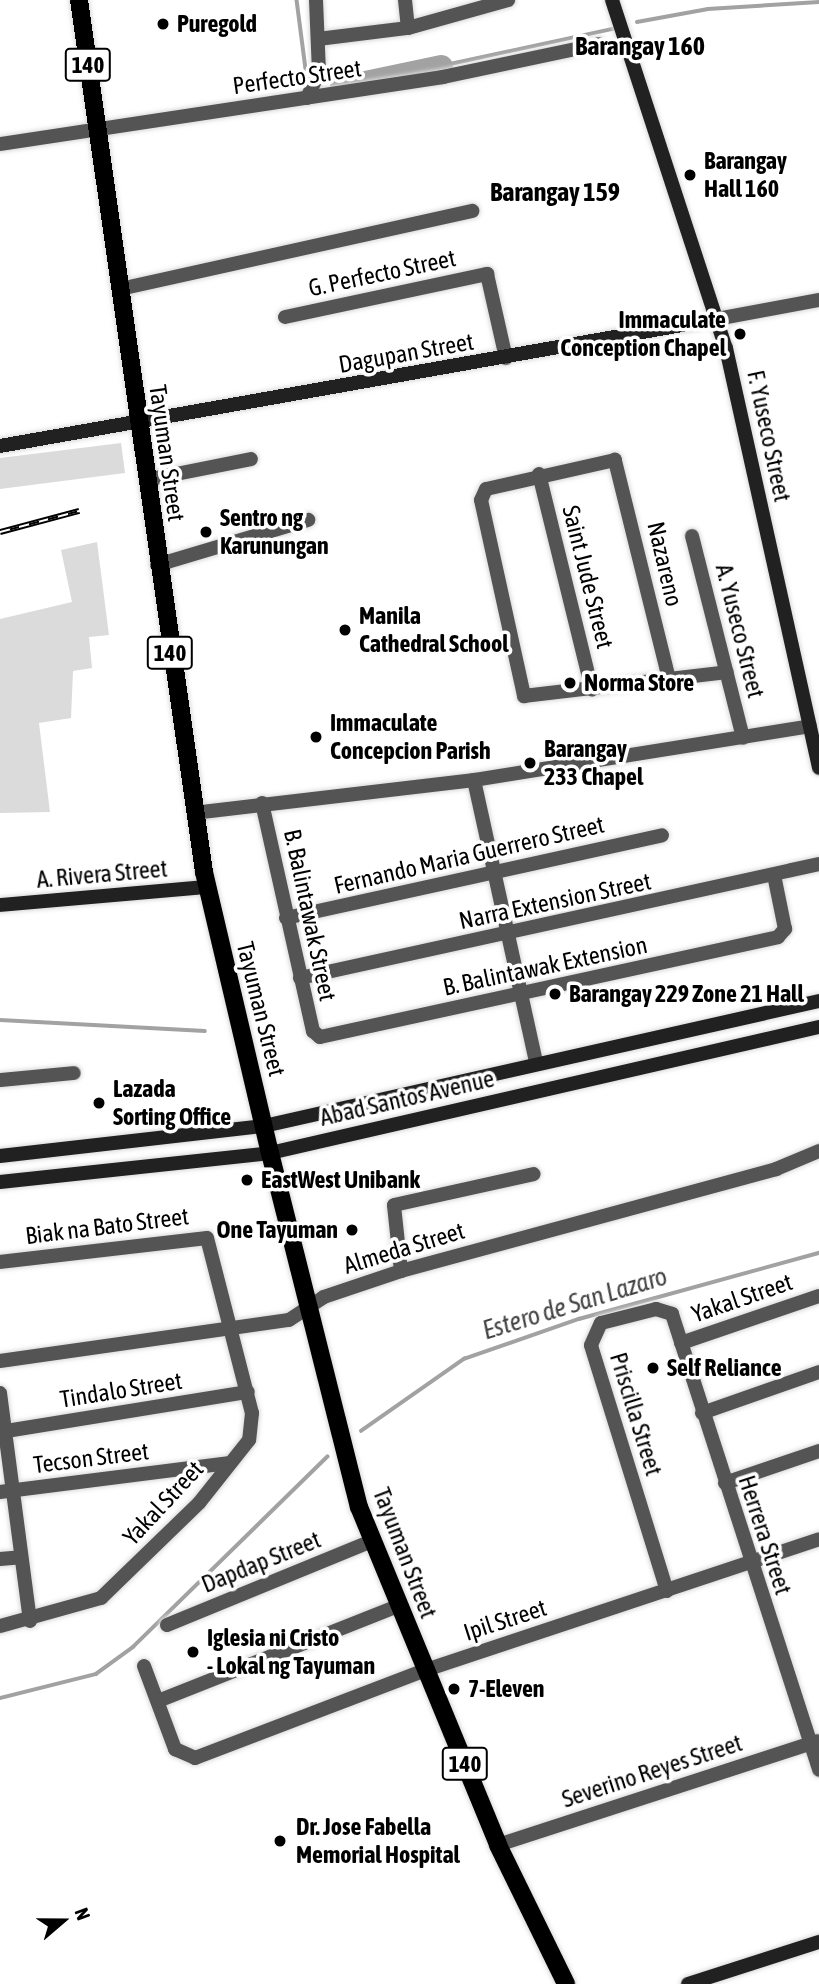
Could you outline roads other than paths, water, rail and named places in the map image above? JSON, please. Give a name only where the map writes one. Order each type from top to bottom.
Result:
[{"type":"main road","name":"Tayuman Street","points":[[79,0],[194,813],[207,887],[270,1153],[349,1473],[372,1541],[498,1844],[566,1984]]},
{"type":"street","points":[[309,95],[318,72],[316,0]]},
{"type":"street","points":[[405,0],[408,28]]},
{"type":"street","name":"F. Yuseco Street","points":[[612,0],[716,319],[819,768]]},
{"type":"street","points":[[318,39],[408,28],[507,1]]},
{"type":"street","name":"Perfecto Street","points":[[0,144],[309,95],[599,44]]},
{"type":"street","points":[[120,289],[472,211]]},
{"type":"street","name":"G. Perfecto Street","points":[[285,317],[487,274],[506,358]]},
{"type":"street","name":"Dagupan Street","points":[[0,446],[139,426],[819,300]]},
{"type":"street","points":[[146,480],[251,459]]},
{"type":"street","name":"Nazareno","points":[[539,474],[615,460],[668,679]]},
{"type":"street","points":[[539,474],[482,494],[524,696],[727,672]]},
{"type":"street","name":"Saint Jude Street","points":[[539,474],[592,690]]},
{"type":"street","points":[[157,565],[308,520]]},
{"type":"street","name":"A. Yuseco Street","points":[[692,536],[743,738]]},
{"type":"street","points":[[194,813],[474,779],[810,726]]},
{"type":"street","points":[[474,779],[518,997],[536,1062]]},
{"type":"street","name":"B. Balintawak Street","points":[[262,803],[286,918],[316,1036]]},
{"type":"street","name":"Fernando Maria Guerrero Street","points":[[286,918],[662,835]]},
{"type":"street","name":"Narra Extension Street","points":[[300,978],[506,936],[819,864]]},
{"type":"street","name":"B. Balintawak Extension","points":[[316,1036],[518,997],[782,935],[774,875]]},
{"type":"street","name":"A. Rivera Street","points":[[0,905],[207,887]]},
{"type":"street","name":"Abad Santos Avenue","points":[[0,1156],[264,1126],[536,1062],[819,1001]]},
{"type":"street","name":"Abad Santos Avenue","points":[[0,1182],[270,1153],[819,1027]]},
{"type":"street","points":[[0,1080],[74,1073]]},
{"type":"street","name":"Almeda Street","points":[[0,1361],[289,1321],[309,1307],[401,1271],[776,1169],[819,1151]]},
{"type":"street","points":[[401,1271],[394,1205],[534,1174]]},
{"type":"street","name":"Biak na Bato Street","points":[[0,1262],[207,1238],[231,1330]]},
{"type":"street","name":"Yakal Street","points":[[681,1343],[819,1296]]},
{"type":"street","name":"Priscilla Street","points":[[667,1591],[591,1345],[601,1323],[656,1309],[671,1314]]},
{"type":"street","name":"Herrera Street","points":[[671,1314],[750,1564],[815,1742],[819,1770]]},
{"type":"street","name":"Yakal Street","points":[[0,1626],[30,1621],[101,1598],[161,1543],[249,1440],[248,1392],[231,1330]]},
{"type":"street","points":[[702,1413],[819,1372]]},
{"type":"street","name":"Tindalo Street","points":[[2,1432],[248,1392]]},
{"type":"street","points":[[0,1394],[6,1491],[21,1556],[30,1621]]},
{"type":"street","points":[[725,1483],[819,1451]]},
{"type":"street","name":"Tecson Street","points":[[6,1491],[230,1463]]},
{"type":"street","name":"Ipil Street","points":[[144,1666],[175,1749],[195,1758],[426,1670],[819,1539]]},
{"type":"street","name":"Dapdap Street","points":[[167,1626],[372,1541]]},
{"type":"street","points":[[0,1559],[21,1556]]},
{"type":"street","points":[[158,1701],[398,1606]]},
{"type":"street","name":"Severino Reyes Street","points":[[498,1844],[815,1742]]},
{"type":"street","points":[[688,1984],[819,1942]]},
{"type":"waterway","points":[[297,0],[308,85]]},
{"type":"waterway","points":[[637,22],[708,9],[819,2]]},
{"type":"waterway","points":[[441,66],[617,28]]},
{"type":"waterway","points":[[341,87],[441,66]]},
{"type":"waterway","points":[[0,1020],[205,1031]]},
{"type":"waterway","name":"Estero de San Lazaro","points":[[361,1431],[464,1359],[579,1319],[819,1253]]},
{"type":"waterway","name":"Estero de San Lazaro","points":[[0,1698],[96,1674],[133,1647],[327,1457]]},
{"type":"railway","points":[[0,532],[79,511]]},
{"type":"place","name":"Puregold","points":[[163,24]]},
{"type":"place","name":"Barangay Hall 160","points":[[690,175]]},
{"type":"place","name":"Immaculate Conception Chapel","points":[[740,334]]},
{"type":"place","name":"Sentro ng Karunungan","points":[[206,532]]},
{"type":"place","name":"Manila Cathedral School","points":[[345,630]]},
{"type":"place","name":"Norma Store","points":[[570,683]]},
{"type":"place","name":"Immaculate Concepcion Parish","points":[[316,737]]},
{"type":"place","name":"Barangay 233 Chapel","points":[[530,763]]},
{"type":"place","name":"Barangay 229 Zone 21 Hall","points":[[555,994]]},
{"type":"place","name":"Lazada Sorting Office","points":[[99,1103]]},
{"type":"place","name":"EastWest Unibank","points":[[247,1180]]},
{"type":"place","name":"One Tayuman","points":[[352,1230]]},
{"type":"place","name":"Self Reliance","points":[[653,1368]]},
{"type":"place","name":"Iglesia ni Cristo - Lokal ng Tayuman","points":[[193,1652]]},
{"type":"place","name":"7-Eleven","points":[[454,1689]]},
{"type":"place","name":"Dr. Jose Fabella Memorial Hospital","points":[[280,1841]]},
{"type":"district","name":"Barangay 160","points":[[640,47]]},
{"type":"district","name":"Barangay 159","points":[[555,193]]}]
